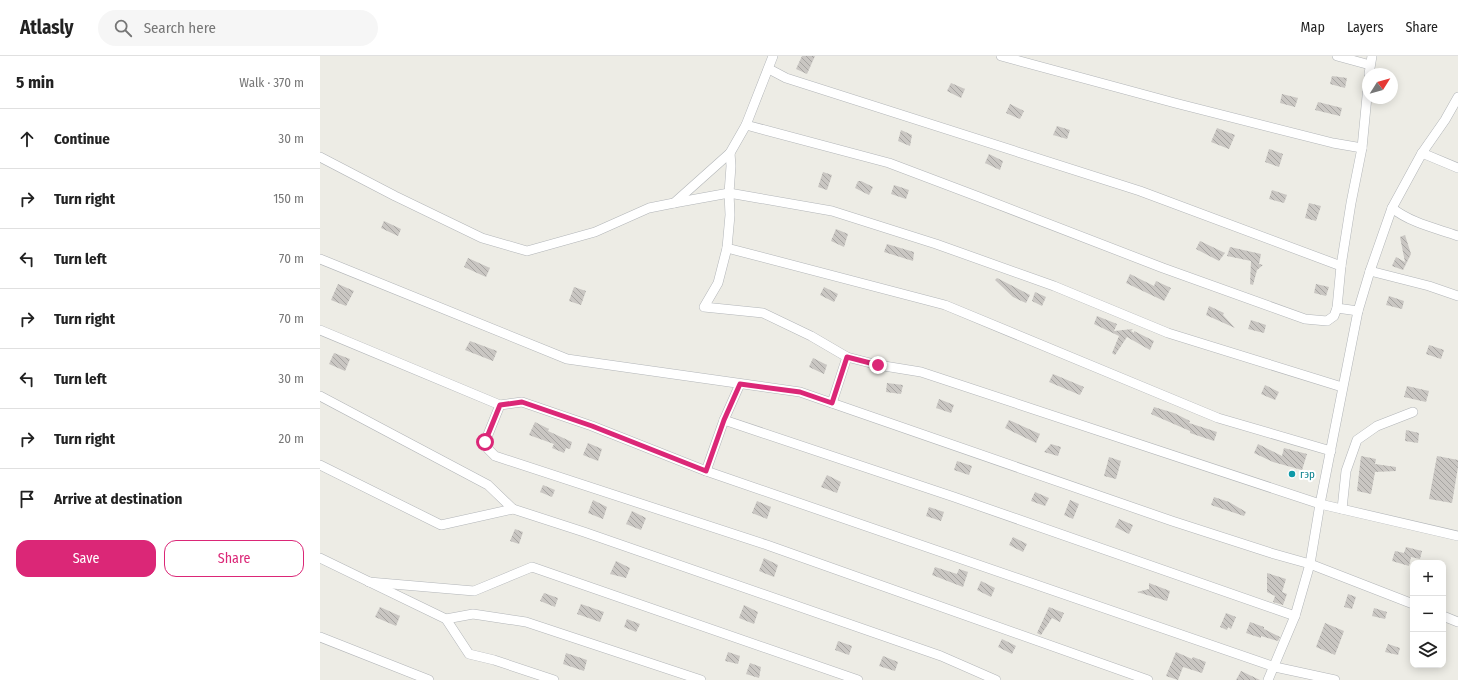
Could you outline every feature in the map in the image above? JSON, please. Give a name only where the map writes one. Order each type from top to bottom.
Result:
[{"type":"street","points":[[674,203],[730,153],[746,125],[773,56]]},
{"type":"street","points":[[1001,56],[1175,104],[1333,143],[1362,148]]},
{"type":"street","points":[[1337,56],[1371,65]]},
{"type":"street","points":[[769,69],[786,78],[1140,191],[1341,266]]},
{"type":"street","points":[[1268,680],[1295,616],[1310,564],[1342,387],[1358,311],[1370,271],[1392,208],[1422,153],[1445,120],[1458,97]]},
{"type":"street","points":[[746,125],[889,163],[979,196],[1163,268],[1305,319],[1327,322],[1334,316],[1337,308],[1341,266],[1362,148],[1366,104]]},
{"type":"street","points":[[730,153],[730,215],[727,248],[718,283],[704,307],[763,313],[811,336],[847,357],[878,365],[921,372],[1320,504],[1458,536]]},
{"type":"street","points":[[1422,153],[1458,168]]},
{"type":"street","points":[[320,157],[395,196],[482,238],[527,251],[595,232],[649,208],[729,193],[840,214],[936,244],[1054,286],[1168,333],[1342,387]]},
{"type":"street","points":[[1392,208],[1411,221],[1458,236]]},
{"type":"street","points":[[727,248],[945,305],[1218,418],[1331,451]]},
{"type":"street","points":[[320,259],[567,359],[800,392],[1172,521],[1310,564],[1410,603]]},
{"type":"street","points":[[1370,271],[1429,286],[1458,296]]},
{"type":"street","points":[[1337,308],[1358,311]]},
{"type":"street","points":[[320,330],[500,405],[522,402],[592,426],[706,471],[1274,668],[1336,680]]},
{"type":"street","points":[[832,403],[847,357]]},
{"type":"street","points":[[706,471],[724,420],[740,384]]},
{"type":"street","points":[[320,396],[488,485],[513,509],[584,532],[940,656],[996,680]]},
{"type":"street","points":[[500,405],[485,442],[488,449],[495,456],[767,545],[1148,680]]},
{"type":"street","points":[[1342,510],[1346,471],[1357,440],[1377,426],[1413,412]]},
{"type":"street","points":[[724,420],[1295,616]]},
{"type":"street","points":[[320,465],[440,525],[513,509]]},
{"type":"street","points":[[320,558],[446,619],[469,654],[494,660],[554,680]]},
{"type":"street","points":[[369,582],[474,591],[532,567],[858,680]]},
{"type":"street","points":[[446,619],[473,614],[526,622],[701,680]]},
{"type":"street","points":[[1446,617],[1458,622]]},
{"type":"street","points":[[320,638],[429,680]]},
{"type":"building","points":[[802,56],[815,56],[807,74],[796,69]]},
{"type":"building","points":[[1332,76],[1347,78],[1345,88],[1330,84]]},
{"type":"building","points":[[951,83],[965,89],[961,98],[947,91]]},
{"type":"building","points":[[1282,94],[1298,98],[1295,107],[1280,103]]},
{"type":"building","points":[[1318,102],[1342,108],[1340,116],[1315,110]]},
{"type":"building","points":[[1010,104],[1024,111],[1020,119],[1006,113]]},
{"type":"building","points":[[1057,126],[1070,130],[1067,139],[1053,135]]},
{"type":"building","points":[[1217,128],[1235,135],[1229,149],[1211,142]]},
{"type":"building","points":[[901,130],[912,135],[910,146],[898,141]]},
{"type":"building","points":[[1269,149],[1283,154],[1279,167],[1265,162]]},
{"type":"building","points":[[989,154],[1003,161],[1000,170],[985,163]]},
{"type":"building","points":[[823,172],[832,175],[827,190],[818,187]]},
{"type":"building","points":[[858,181],[873,187],[869,195],[855,188]]},
{"type":"building","points":[[894,185],[909,190],[906,199],[891,194]]},
{"type":"building","points":[[1272,190],[1287,195],[1284,203],[1269,199]]},
{"type":"building","points":[[1309,203],[1321,206],[1316,221],[1305,218]]},
{"type":"building","points":[[384,221],[401,229],[398,236],[381,228]]},
{"type":"building","points":[[836,229],[848,234],[844,247],[831,241]]},
{"type":"building","points":[[1405,235],[1411,254],[1403,270],[1392,266],[1396,257],[1405,262],[1400,237]]},
{"type":"building","points":[[1200,241],[1225,253],[1219,261],[1196,249]]},
{"type":"building","points":[[887,244],[914,252],[913,261],[884,252]]},
{"type":"building","points":[[1230,247],[1261,254],[1259,264],[1263,265],[1257,270],[1253,285],[1250,284],[1251,261],[1227,256]]},
{"type":"building","points":[[468,258],[490,268],[486,277],[464,267]]},
{"type":"building","points":[[1130,274],[1154,286],[1156,281],[1171,288],[1164,301],[1126,283]]},
{"type":"building","points":[[997,278],[1030,295],[1026,303],[1013,297],[995,280]]},
{"type":"building","points":[[338,284],[354,291],[346,306],[331,300]]},
{"type":"building","points":[[1316,284],[1329,287],[1326,296],[1314,293]]},
{"type":"building","points":[[574,287],[586,291],[581,305],[569,301]]},
{"type":"building","points":[[824,287],[838,294],[834,302],[820,295]]},
{"type":"building","points":[[1035,292],[1046,297],[1042,306],[1032,301]]},
{"type":"building","points":[[1389,296],[1404,301],[1402,309],[1386,305]]},
{"type":"building","points":[[1209,306],[1224,313],[1223,315],[1235,328],[1206,315]]},
{"type":"building","points":[[1097,316],[1117,324],[1114,331],[1133,329],[1131,331],[1134,333],[1134,331],[1154,341],[1150,350],[1127,337],[1115,355],[1112,353],[1119,336],[1094,324]]},
{"type":"building","points":[[1251,320],[1266,325],[1264,333],[1248,329]]},
{"type":"building","points":[[470,341],[497,351],[493,361],[465,350]]},
{"type":"building","points":[[1429,345],[1444,350],[1441,359],[1426,354]]},
{"type":"building","points":[[334,353],[350,359],[345,371],[329,364]]},
{"type":"building","points":[[813,358],[827,365],[824,374],[809,367]]},
{"type":"building","points":[[1053,374],[1084,387],[1080,395],[1049,382]]},
{"type":"building","points":[[887,383],[903,385],[901,394],[886,392]]},
{"type":"building","points":[[1265,385],[1279,392],[1275,400],[1261,394]]},
{"type":"building","points":[[1407,386],[1429,391],[1426,402],[1404,397]]},
{"type":"building","points":[[939,399],[954,405],[951,413],[936,408]]},
{"type":"building","points":[[1154,407],[1174,413],[1190,421],[1189,423],[1217,432],[1214,441],[1190,433],[1190,431],[1151,414]]},
{"type":"building","points":[[1009,420],[1040,434],[1036,443],[1005,428]]},
{"type":"building","points":[[535,422],[549,429],[548,431],[572,442],[570,449],[566,448],[564,453],[552,448],[554,444],[529,435]]},
{"type":"building","points":[[1406,430],[1419,433],[1418,443],[1405,441]]},
{"type":"building","points":[[588,443],[602,449],[598,461],[583,455]]},
{"type":"building","points":[[1051,444],[1061,447],[1058,456],[1044,452]]},
{"type":"building","points":[[1258,444],[1282,456],[1284,448],[1307,454],[1302,470],[1273,462],[1254,453]]},
{"type":"building","points":[[1361,456],[1376,459],[1375,464],[1396,467],[1396,471],[1375,472],[1371,494],[1357,491]]},
{"type":"building","points":[[1437,456],[1458,460],[1452,503],[1429,499]]},
{"type":"building","points":[[1109,457],[1121,461],[1116,479],[1104,476]]},
{"type":"building","points":[[957,461],[972,466],[969,475],[954,470]]},
{"type":"building","points":[[827,475],[841,482],[837,493],[821,487]]},
{"type":"building","points":[[543,485],[555,490],[552,497],[540,492]]},
{"type":"building","points":[[1035,492],[1049,498],[1045,506],[1031,501]]},
{"type":"building","points":[[1214,497],[1229,502],[1246,512],[1244,516],[1211,505]]},
{"type":"building","points":[[593,500],[607,507],[603,519],[588,513]]},
{"type":"building","points":[[1070,500],[1079,504],[1073,519],[1064,515]]},
{"type":"building","points":[[757,501],[771,507],[767,519],[752,513]]},
{"type":"building","points":[[929,507],[944,512],[941,521],[926,516]]},
{"type":"building","points":[[632,511],[646,518],[641,530],[626,524]]},
{"type":"building","points":[[1119,519],[1133,525],[1129,534],[1115,527]]},
{"type":"building","points":[[515,529],[523,532],[519,544],[510,541]]},
{"type":"building","points":[[1013,537],[1027,544],[1023,552],[1009,545]]},
{"type":"building","points":[[1406,547],[1422,551],[1420,559],[1411,557],[1409,566],[1392,561],[1395,551],[1404,553]]},
{"type":"building","points":[[764,558],[778,565],[774,577],[759,571]]},
{"type":"building","points":[[616,561],[630,568],[626,578],[610,574]]},
{"type":"building","points":[[935,567],[957,574],[959,569],[968,572],[963,587],[932,575]]},
{"type":"building","points":[[1267,573],[1286,579],[1282,592],[1287,594],[1283,605],[1273,602],[1275,596],[1267,592]]},
{"type":"building","points":[[981,581],[995,588],[991,597],[977,590]]},
{"type":"building","points":[[1149,583],[1170,591],[1167,601],[1137,592],[1149,589]]},
{"type":"building","points":[[544,593],[558,598],[555,607],[540,601]]},
{"type":"building","points":[[1348,594],[1356,597],[1352,609],[1344,607]]},
{"type":"building","points":[[581,604],[604,612],[600,622],[577,614]]},
{"type":"building","points":[[744,605],[758,612],[754,624],[739,618]]},
{"type":"building","points":[[380,607],[400,616],[396,626],[375,617]]},
{"type":"building","points":[[1049,607],[1064,613],[1060,622],[1052,618],[1041,635],[1037,633]]},
{"type":"building","points":[[1374,608],[1387,612],[1385,619],[1372,616]]},
{"type":"building","points":[[1226,613],[1236,617],[1231,629],[1228,627],[1227,630],[1220,627]]},
{"type":"building","points":[[627,619],[640,624],[636,632],[624,627]]},
{"type":"building","points":[[1250,622],[1264,627],[1264,629],[1280,637],[1278,641],[1261,636],[1261,638],[1246,633]]},
{"type":"building","points":[[1325,623],[1344,631],[1335,655],[1316,647]]},
{"type":"building","points":[[1002,639],[1016,646],[1012,654],[998,647]]},
{"type":"building","points":[[838,641],[852,646],[849,655],[835,650]]},
{"type":"building","points":[[1388,644],[1400,648],[1398,655],[1385,652]]},
{"type":"building","points":[[728,652],[740,656],[738,664],[725,661]]},
{"type":"building","points":[[1176,652],[1192,659],[1193,657],[1206,662],[1202,673],[1183,667],[1178,680],[1166,676]]},
{"type":"building","points":[[566,653],[587,660],[584,671],[563,664]]},
{"type":"building","points":[[883,656],[898,662],[895,671],[879,666]]},
{"type":"building","points":[[750,663],[761,667],[759,678],[746,674]]},
{"type":"building","points":[[1241,671],[1260,680],[1236,680]]},
{"type":"place","name":"гэр","points":[[1292,474]]},
{"type":"route","points":[[485,442],[500,405],[522,402],[592,426],[706,471],[724,420],[740,384],[800,392],[832,403],[847,357],[878,365]]}]
